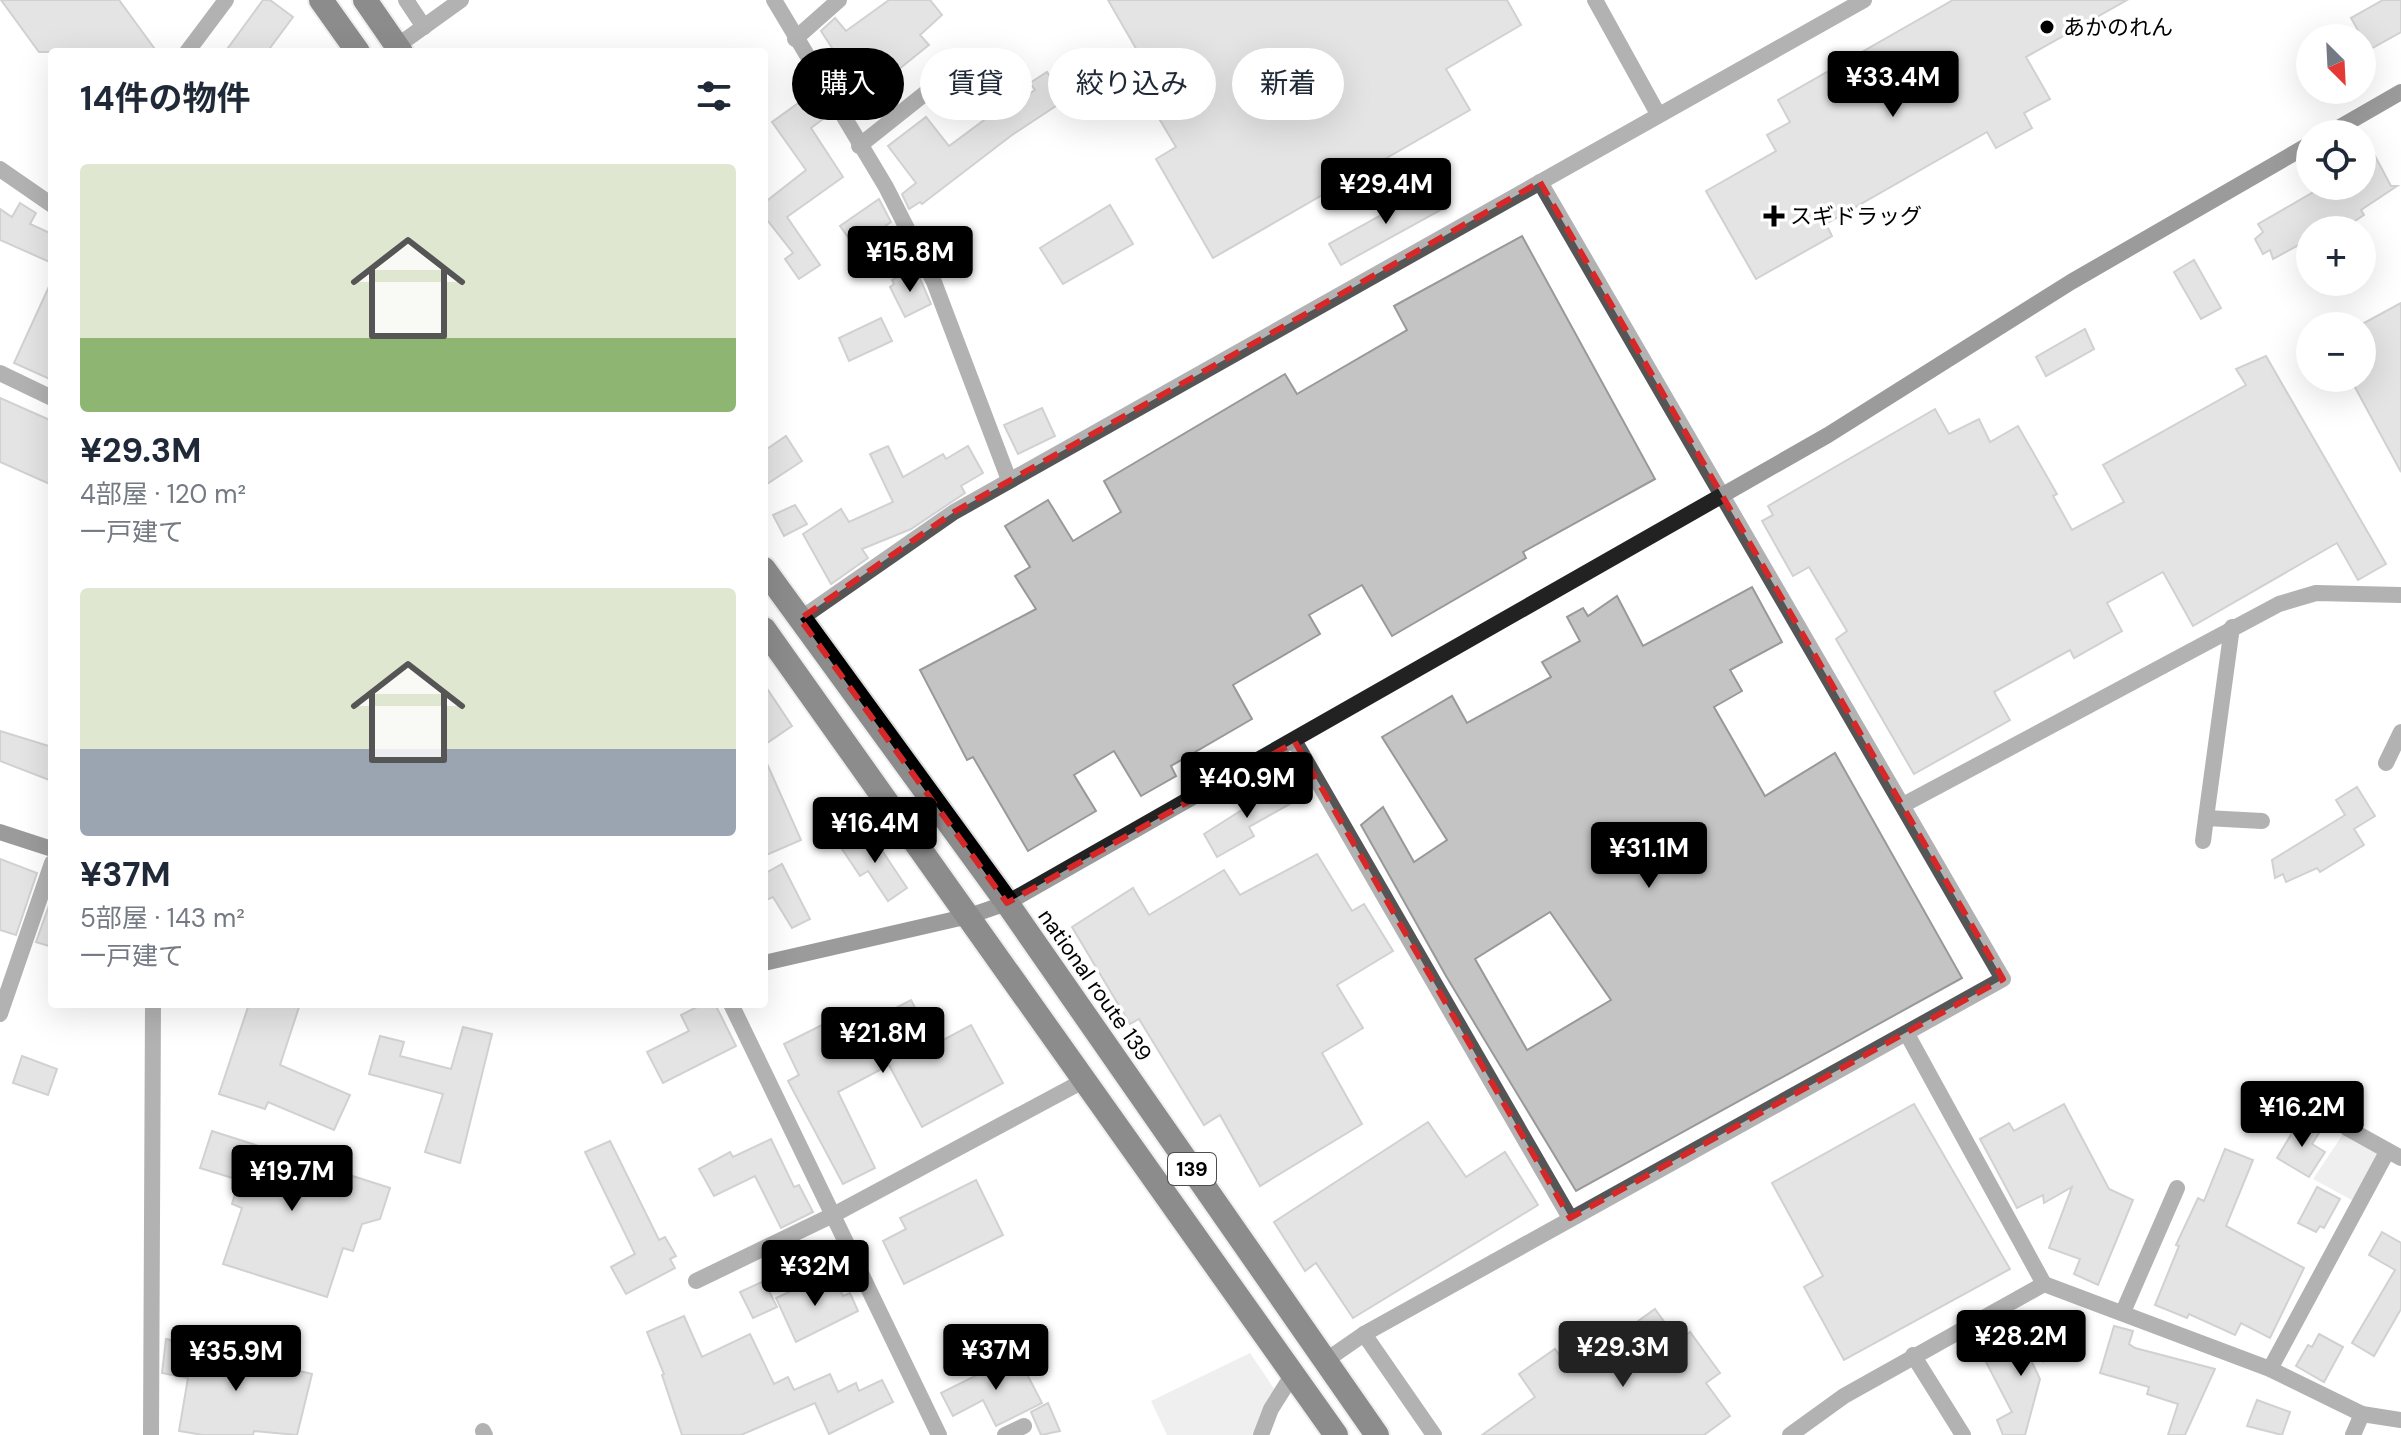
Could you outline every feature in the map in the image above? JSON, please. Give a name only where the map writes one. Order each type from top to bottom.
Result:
[{"type":"highway","points":[[321,0],[355,48]]},
{"type":"highway","points":[[365,0],[398,48]]},
{"type":"highway","name":"national route 139","points":[[768,575],[1007,903],[1377,1435]]},
{"type":"highway","name":"139","points":[[768,635],[1336,1435]]},
{"type":"street","points":[[190,48],[226,0]]},
{"type":"street","points":[[406,0],[424,27]]},
{"type":"street","points":[[400,48],[461,0]]},
{"type":"street","points":[[774,0],[886,187],[934,282],[1009,480]]},
{"type":"street","points":[[795,39],[839,0]]},
{"type":"street","points":[[1595,0],[1658,114]]},
{"type":"street","points":[[800,619],[954,512],[1009,480],[1864,0]]},
{"type":"street","points":[[2352,120],[2401,92]]},
{"type":"street","points":[[859,146],[920,97]]},
{"type":"street","points":[[768,962],[969,916],[1007,903],[1295,742],[1828,435],[2071,282],[2296,152]]},
{"type":"street","points":[[0,169],[48,202]]},
{"type":"street","points":[[1325,1361],[1364,1334],[2003,979],[1724,493],[1540,182]]},
{"type":"street","points":[[0,373],[48,396]]},
{"type":"street","points":[[1903,805],[2279,604],[2316,593],[2401,595]]},
{"type":"street","points":[[2203,841],[2232,627]]},
{"type":"street","points":[[2386,763],[2401,732]]},
{"type":"street","points":[[1295,742],[1570,1218]]},
{"type":"street","points":[[2206,818],[2262,821]]},
{"type":"street","points":[[0,832],[48,848]]},
{"type":"street","points":[[0,1014],[6,978],[48,873]]},
{"type":"street","points":[[151,1435],[153,1008]]},
{"type":"street","points":[[733,1008],[939,1435]]},
{"type":"street","points":[[1907,1034],[2044,1284],[2270,1369],[2362,1414],[2401,1420]]},
{"type":"street","points":[[696,1281],[835,1214],[1085,1080]]},
{"type":"street","points":[[2270,1369],[2394,1155],[2347,1128]]},
{"type":"street","points":[[2123,1312],[2177,1188]]},
{"type":"street","points":[[1790,1435],[1844,1396],[2044,1284]]},
{"type":"street","points":[[1364,1334],[1434,1435]]},
{"type":"street","points":[[1913,1355],[1963,1435]]},
{"type":"street","points":[[1261,1435],[1271,1409],[1293,1374]]},
{"type":"street","points":[[2353,1435],[2362,1414]]},
{"type":"street","points":[[1005,1435],[1024,1426]]},
{"type":"highlighted area","points":[[1540,182],[2003,979],[1570,1218],[1295,742],[1007,903],[800,619],[954,512]]},
{"type":"shaded area","points":[[2347,1128],[2387,1152],[2359,1204],[2313,1179]]},
{"type":"shaded area","points":[[1250,1353],[1279,1396],[1261,1435],[1167,1435],[1151,1401]]},
{"type":"building","points":[[1,0],[119,0],[154,48],[48,48],[48,52],[39,52]]},
{"type":"building","points":[[263,0],[270,0],[293,17],[270,48],[228,48]]},
{"type":"building","points":[[889,0],[930,0],[942,15],[920,35],[929,45],[920,48],[920,52],[904,65],[904,48],[832,48],[821,31],[835,18],[846,31]]},
{"type":"building","points":[[1108,0],[1507,0],[1521,25],[1446,69],[1470,110],[1213,258],[1156,159],[1176,147],[1160,120],[1216,120],[1216,48],[1136,48]]},
{"type":"building","points":[[1953,0],[2127,0],[2026,57],[2050,99],[2024,113],[2032,128],[1996,148],[1987,132],[1826,224],[1832,236],[1756,279],[1706,191],[1776,151],[1767,135],[1790,122],[1778,100]]},
{"type":"building","points":[[2383,0],[2401,0],[2401,32],[2376,46],[2376,24],[2354,24],[2351,18]]},
{"type":"building","points":[[1048,74],[1048,111],[922,204],[920,202],[909,209],[902,194],[916,183],[888,146],[922,120],[928,120],[949,146],[984,120],[1032,120],[1032,92],[1035,90],[1032,82]]},
{"type":"building","points":[[792,108],[792,120],[822,120],[811,128],[843,177],[787,217],[820,265],[799,279],[785,259],[793,253],[768,221],[768,200],[806,170],[772,122]]},
{"type":"building","points":[[2376,158],[2391,186],[2397,186],[2376,200]]},
{"type":"building","points":[[1430,188],[1442,209],[1341,265],[1329,244]]},
{"type":"building","points":[[879,199],[891,222],[855,247],[840,226]]},
{"type":"building","points":[[2300,200],[2376,200],[2361,210],[2362,216],[2296,216],[2296,247],[2273,259],[2270,250],[2263,254],[2255,239],[2263,232],[2258,224]]},
{"type":"building","points":[[20,203],[36,213],[30,224],[48,232],[48,261],[0,240],[0,209],[12,217]]},
{"type":"building","points":[[1110,205],[1133,244],[1063,284],[1040,248]]},
{"type":"building","points":[[1522,236],[1655,479],[1523,552],[1526,558],[1392,636],[1362,585],[1309,615],[1320,634],[1233,685],[1252,719],[1171,766],[1176,776],[1141,796],[1114,751],[1074,775],[1096,811],[1028,851],[973,757],[967,760],[920,670],[1036,609],[1015,576],[1030,567],[1005,526],[1048,500],[1073,541],[1121,512],[1104,481],[1285,374],[1297,394],[1407,330],[1394,306]]},
{"type":"building","points":[[2194,260],[2221,308],[2201,319],[2174,272]]},
{"type":"building","points":[[908,272],[911,278],[918,274],[931,304],[905,317],[890,287],[894,284],[892,280]]},
{"type":"building","points":[[48,289],[48,378],[14,363]]},
{"type":"building","points":[[2401,303],[2401,472],[2358,392],[2376,392],[2376,316]]},
{"type":"building","points":[[881,318],[892,341],[849,361],[839,338]]},
{"type":"building","points":[[2085,329],[2094,349],[2046,376],[2036,357]]},
{"type":"building","points":[[2266,356],[2386,564],[2358,580],[2337,543],[2193,626],[2163,572],[2107,603],[2122,631],[2074,658],[2070,650],[1994,692],[2010,720],[1914,774],[1836,639],[1847,631],[1809,567],[1793,576],[1762,521],[1773,515],[1768,506],[1935,409],[1949,434],[1979,419],[1990,442],[2018,426],[2057,494],[2053,496],[2072,530],[2124,502],[2103,465],[2246,385],[2236,369]]},
{"type":"building","points":[[0,398],[48,419],[48,483],[0,462]]},
{"type":"building","points":[[1042,408],[1055,436],[1018,454],[1004,425]]},
{"type":"building","points":[[786,436],[802,461],[768,483],[768,448]]},
{"type":"building","points":[[888,446],[903,477],[943,454],[946,459],[968,446],[983,473],[961,486],[965,493],[911,529],[862,549],[868,558],[831,584],[803,534],[841,509],[849,522],[893,502],[870,454]]},
{"type":"building","points":[[795,505],[807,524],[784,536],[773,515]]},
{"type":"building","points":[[1752,587],[1782,642],[1730,670],[1742,691],[1714,707],[1765,796],[1835,753],[1962,978],[1576,1191],[1446,976],[1361,825],[1383,807],[1414,862],[1447,840],[1382,737],[1452,696],[1467,723],[1551,677],[1542,662],[1580,641],[1567,617],[1583,608],[1588,616],[1617,596],[1643,646]],"holes":[[[1550,912],[1611,1000],[1527,1050],[1475,959]]]},
{"type":"building","points":[[768,690],[792,726],[768,742]]},
{"type":"building","points":[[0,731],[48,746],[48,779],[0,761]]},
{"type":"building","points":[[768,766],[801,840],[768,854]]},
{"type":"building","points":[[1286,782],[1295,801],[1249,827],[1254,836],[1217,857],[1204,834]]},
{"type":"building","points":[[2357,787],[2375,816],[2354,829],[2364,845],[2320,872],[2317,868],[2286,882],[2283,874],[2275,878],[2272,860],[2345,815],[2336,800]]},
{"type":"building","points":[[869,831],[907,888],[888,901],[868,871],[860,876],[842,849]]},
{"type":"building","points":[[1317,854],[1352,911],[1364,904],[1393,951],[1337,985],[1363,1028],[1322,1053],[1362,1124],[1260,1186],[1220,1115],[1204,1125],[1139,1019],[1130,1024],[1072,927],[1133,888],[1149,915],[1224,870],[1240,895]]},
{"type":"building","points":[[0,859],[37,873],[16,935],[0,930]]},
{"type":"building","points":[[782,864],[810,919],[792,928],[773,897],[768,899],[768,872]]},
{"type":"building","points":[[48,908],[48,946],[36,942]]},
{"type":"building","points":[[911,1000],[934,1045],[971,1025],[1003,1083],[922,1127],[889,1065],[838,1092],[875,1168],[843,1184],[788,1081],[799,1075],[784,1044],[838,1017],[841,1021],[855,1014],[861,1026]]},
{"type":"building","points":[[248,1008],[299,1008],[280,1065],[350,1095],[334,1130],[268,1102],[265,1109],[219,1094]]},
{"type":"building","points":[[695,1008],[717,1008],[736,1046],[663,1083],[647,1052],[689,1031],[681,1015]]},
{"type":"building","points":[[463,1027],[492,1034],[460,1163],[425,1152],[443,1094],[369,1074],[380,1036],[404,1042],[400,1056],[451,1069]]},
{"type":"building","points":[[22,1056],[57,1069],[48,1095],[13,1083]]},
{"type":"building","points":[[1914,1104],[2010,1269],[1844,1360],[1804,1287],[1823,1276],[1772,1183]]},
{"type":"building","points":[[2064,1104],[2109,1189],[2133,1200],[2098,1285],[2074,1274],[2080,1259],[2049,1248],[2072,1187],[2044,1203],[2043,1195],[2017,1208],[1980,1139],[2009,1123],[2014,1131]]},
{"type":"building","points":[[2301,1118],[2321,1130],[2312,1144],[2325,1152],[2309,1177],[2277,1158]]},
{"type":"building","points":[[1428,1122],[1466,1177],[1505,1152],[1538,1205],[1353,1318],[1316,1263],[1305,1271],[1274,1222]]},
{"type":"building","points":[[212,1131],[390,1188],[380,1219],[362,1224],[353,1251],[343,1248],[327,1297],[223,1264],[242,1208],[232,1204],[239,1180],[200,1168]]},
{"type":"building","points":[[771,1139],[794,1187],[799,1185],[813,1212],[781,1228],[755,1176],[714,1196],[699,1169],[730,1152],[733,1157]]},
{"type":"building","points":[[610,1141],[659,1240],[665,1237],[676,1256],[670,1259],[675,1268],[626,1294],[611,1267],[635,1254],[585,1152]]},
{"type":"building","points":[[2225,1149],[2253,1160],[2226,1226],[2304,1268],[2270,1338],[2241,1323],[2235,1335],[2189,1314],[2187,1318],[2155,1305],[2179,1246],[2176,1245],[2198,1198],[2204,1201]]},
{"type":"building","points":[[976,1180],[1003,1235],[904,1284],[883,1241],[906,1229],[900,1218]]},
{"type":"building","points":[[2317,1187],[2340,1199],[2324,1228],[2320,1226],[2316,1232],[2298,1223]]},
{"type":"building","points":[[2382,1232],[2401,1243],[2401,1309],[2374,1356],[2352,1343],[2395,1270],[2369,1255]]},
{"type":"building","points":[[835,1279],[843,1296],[850,1293],[858,1311],[796,1342],[776,1298],[813,1281],[817,1288]]},
{"type":"building","points":[[764,1281],[777,1307],[753,1318],[740,1292]]},
{"type":"building","points":[[1655,1309],[1678,1341],[1690,1332],[1720,1373],[1706,1383],[1730,1416],[1704,1435],[1482,1435],[1535,1397],[1519,1374],[1555,1349],[1570,1370]]},
{"type":"building","points":[[684,1316],[702,1357],[750,1334],[774,1384],[788,1377],[794,1390],[830,1374],[838,1392],[856,1383],[859,1391],[882,1380],[893,1402],[829,1434],[815,1403],[741,1435],[682,1435],[664,1374],[647,1332]]},
{"type":"building","points":[[2057,1316],[2043,1361],[2038,1353],[2029,1356],[2040,1379],[2025,1435],[2003,1435],[1997,1420],[2012,1412],[1986,1362],[2031,1337],[2027,1331]]},
{"type":"building","points":[[2114,1326],[2133,1331],[2129,1344],[2135,1348],[2215,1369],[2185,1435],[2168,1435],[2178,1404],[2147,1394],[2149,1387],[2100,1373]]},
{"type":"building","points":[[2319,1334],[2343,1347],[2324,1382],[2296,1366],[2308,1345],[2312,1347]]},
{"type":"building","points":[[166,1339],[312,1374],[297,1435],[254,1431],[253,1435],[203,1435],[179,1431],[188,1378],[162,1373]]},
{"type":"building","points":[[1017,1355],[1042,1403],[996,1426],[983,1400],[953,1416],[941,1393]]},
{"type":"building","points":[[2257,1400],[2290,1412],[2282,1435],[2247,1426]]},
{"type":"building","points":[[1048,1403],[1060,1431],[1041,1435],[1031,1412]]},
{"type":"place","name":"あかのれん","points":[[2047,27]]},
{"type":"place","name":"スギドラッグ","points":[[1774,216]]}]
